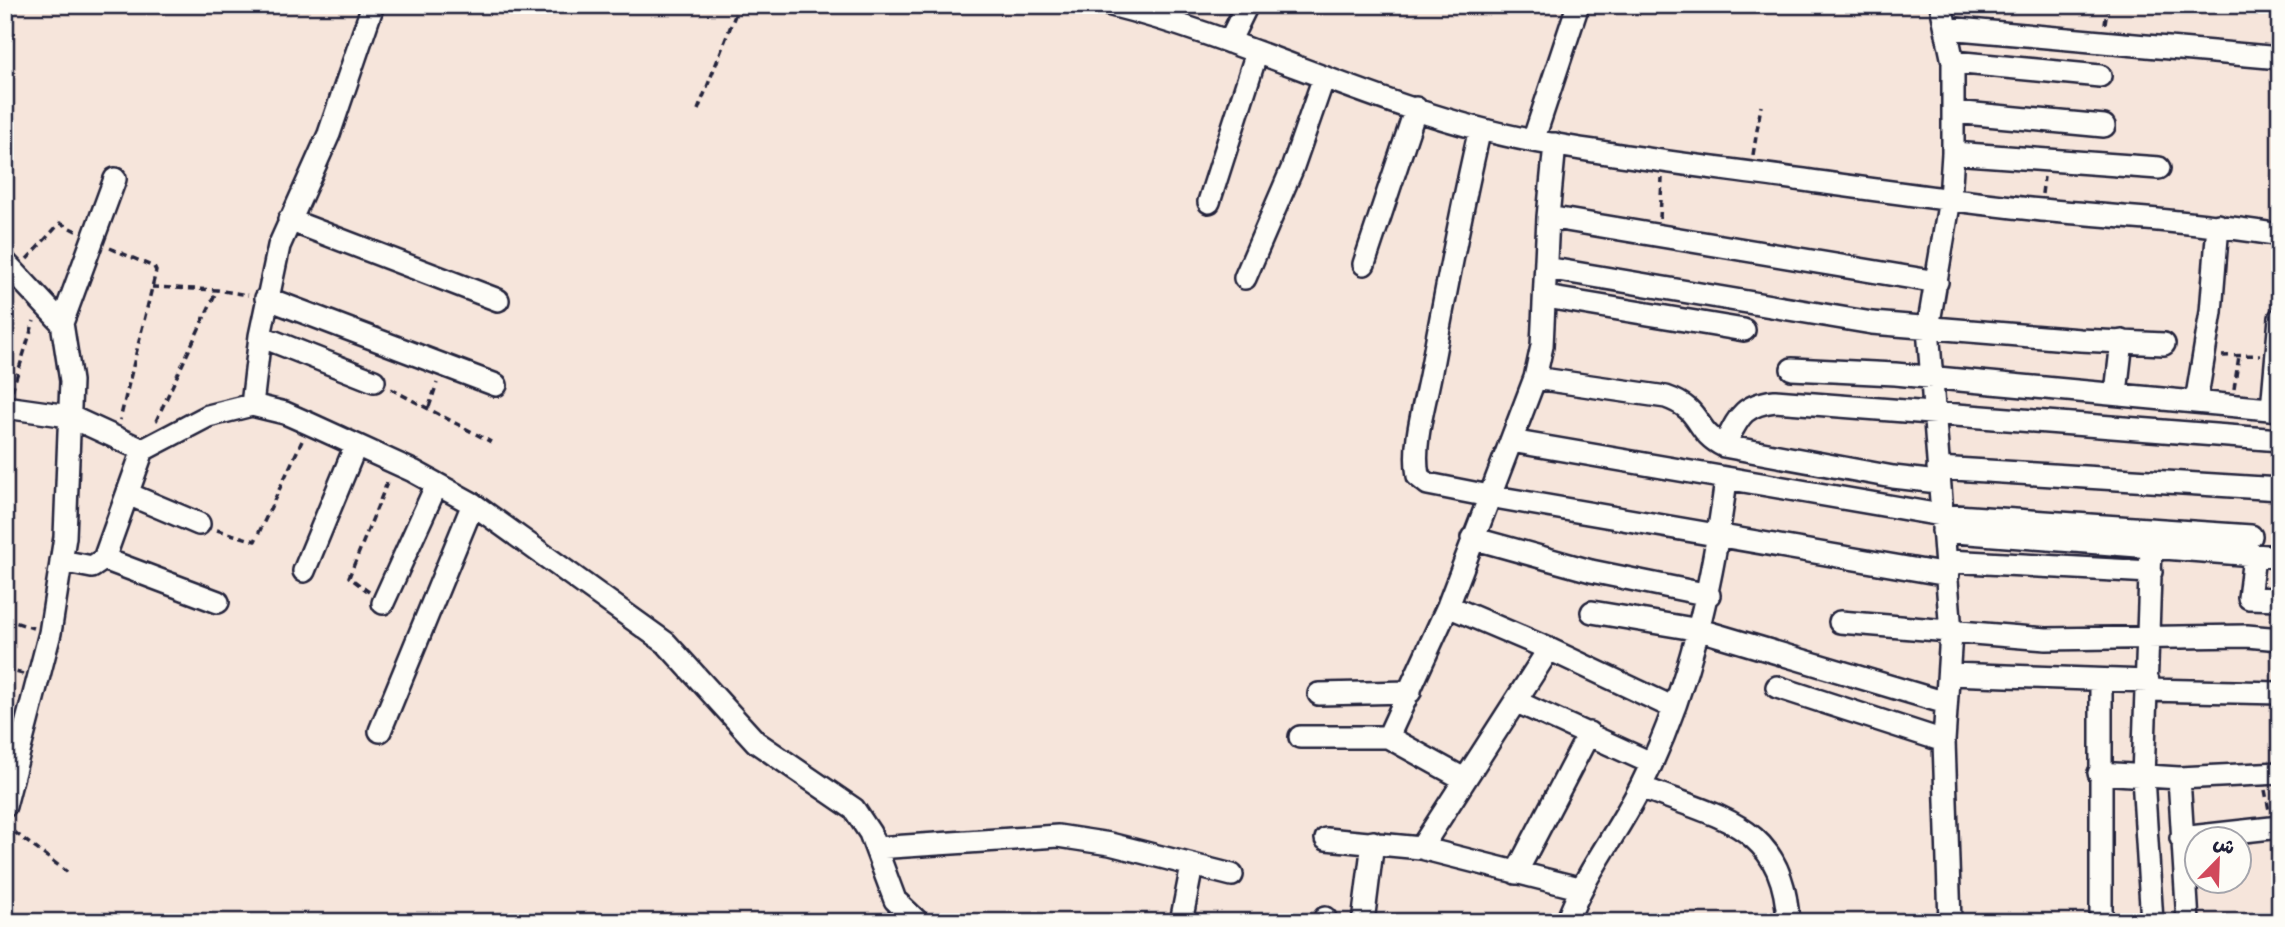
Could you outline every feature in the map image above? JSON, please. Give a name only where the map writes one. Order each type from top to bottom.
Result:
[{"type":"street","points":[[252,405],[266,298],[279,246],[334,122],[373,5]]},
{"type":"street","points":[[1229,42],[1247,5]]},
{"type":"street","points":[[1533,141],[1578,5]]},
{"type":"street","points":[[1941,5],[1953,62],[1953,153],[1950,199],[1928,328],[1951,633],[1944,741],[1950,922]]},
{"type":"street","points":[[1121,6],[1480,130],[1533,141],[1663,162],[1950,199],[2040,210],[2218,225],[2280,236]]},
{"type":"street","points":[[1947,28],[2280,58]]},
{"type":"street","points":[[1209,202],[1257,52]]},
{"type":"street","points":[[1953,62],[2100,76]]},
{"type":"street","points":[[1245,278],[1292,169],[1324,77]]},
{"type":"street","points":[[1364,264],[1416,108]]},
{"type":"street","points":[[1954,112],[2104,126]]},
{"type":"street","points":[[1480,130],[1462,204],[1415,463],[1418,476],[1428,484],[1719,538],[1948,568],[2151,572]]},
{"type":"street","points":[[1388,737],[1448,606],[1535,378],[1542,346],[1548,217],[1555,144]]},
{"type":"street","points":[[1953,153],[2159,168]]},
{"type":"street","points":[[62,323],[115,179]]},
{"type":"street","points":[[1548,217],[1937,282]]},
{"type":"street","points":[[289,220],[498,300]]},
{"type":"street","points":[[2196,402],[2211,312],[2218,225]]},
{"type":"street","points":[[5,806],[50,633],[61,561],[67,511],[70,363],[62,323],[10,267]]},
{"type":"street","points":[[1546,268],[1654,284],[1837,318],[1928,328],[2164,344]]},
{"type":"street","points":[[266,298],[442,367],[496,385]]},
{"type":"street","points":[[1546,298],[1744,330]]},
{"type":"street","points":[[1792,369],[1895,374],[1931,380],[2116,393],[2276,409],[2280,318]]},
{"type":"street","points":[[260,336],[374,381]]},
{"type":"street","points":[[2116,393],[2122,341]]},
{"type":"street","points":[[1535,378],[1666,397],[1692,409],[1713,440],[1724,446],[1893,477],[1938,475],[2280,489]]},
{"type":"street","points":[[1724,446],[1742,412],[1760,402],[1797,401],[1933,415],[2280,440]]},
{"type":"street","points":[[61,561],[92,567],[104,559],[143,450],[208,416],[252,405],[285,413],[395,463],[472,504],[666,643],[756,742],[854,809],[876,848],[895,900],[918,922]]},
{"type":"street","points":[[6,407],[69,416],[143,450]]},
{"type":"street","points":[[1511,441],[1942,523],[2151,547],[2253,546]]},
{"type":"street","points":[[304,571],[356,445]]},
{"type":"street","points":[[1567,922],[1579,888],[1641,787],[1674,708],[1709,595],[1726,480]]},
{"type":"street","points":[[383,603],[437,484]]},
{"type":"street","points":[[128,494],[199,524]]},
{"type":"street","points":[[380,731],[472,504]]},
{"type":"street","points":[[1942,523],[2253,546],[2280,557]]},
{"type":"street","points":[[1472,538],[1591,571],[1709,595]]},
{"type":"street","points":[[2253,546],[2249,598],[2280,599]]},
{"type":"street","points":[[2151,547],[2150,640],[2143,777],[2152,922]]},
{"type":"street","points":[[104,559],[218,602]]},
{"type":"street","points":[[1448,606],[1549,649],[1674,708]]},
{"type":"street","points":[[1592,612],[1700,630],[1946,703]]},
{"type":"street","points":[[1840,622],[2046,639],[2150,640],[2246,636],[2280,639]]},
{"type":"street","points":[[1421,848],[1549,649]]},
{"type":"street","points":[[1949,674],[2101,680],[2148,686],[2280,693]]},
{"type":"street","points":[[2101,680],[2101,922]]},
{"type":"street","points":[[1777,687],[1944,741]]},
{"type":"street","points":[[1319,694],[1410,692]]},
{"type":"street","points":[[1517,702],[1651,763]]},
{"type":"street","points":[[1516,873],[1589,733]]},
{"type":"street","points":[[1300,737],[1388,737],[1464,779]]},
{"type":"street","points":[[2099,773],[2179,778],[2270,774]]},
{"type":"street","points":[[2179,778],[2188,922]]},
{"type":"street","points":[[1641,787],[1716,817],[1761,841],[1779,869],[1787,900],[1788,922]]},
{"type":"street","points":[[2181,838],[2277,827]]},
{"type":"street","points":[[876,848],[1058,836],[1110,844],[1232,876]]},
{"type":"street","points":[[1325,839],[1421,848],[1579,888]]},
{"type":"street","points":[[1363,922],[1373,842]]},
{"type":"street","points":[[1181,922],[1192,866]]},
{"type":"path","points":[[698,110],[739,5]]},
{"type":"path","points":[[1750,173],[1761,106]]},
{"type":"path","points":[[2040,210],[2046,160]]},
{"type":"path","points":[[1659,235],[1663,162]]},
{"type":"path","points":[[10,267],[60,223],[154,268],[152,287],[116,439]]},
{"type":"path","points":[[152,287],[217,290],[266,298]]},
{"type":"path","points":[[143,450],[217,290]]},
{"type":"path","points":[[6,407],[41,299]]},
{"type":"path","points":[[2231,405],[2239,356]]},
{"type":"path","points":[[429,407],[442,367]]},
{"type":"path","points":[[374,381],[429,407],[491,442]]},
{"type":"path","points":[[199,524],[255,541],[310,424]]},
{"type":"path","points":[[383,603],[349,577],[395,463]]},
{"type":"path","points":[[5,619],[50,633]]},
{"type":"path","points":[[2270,774],[2280,869]]},
{"type":"path","points":[[5,825],[67,872]]}]
